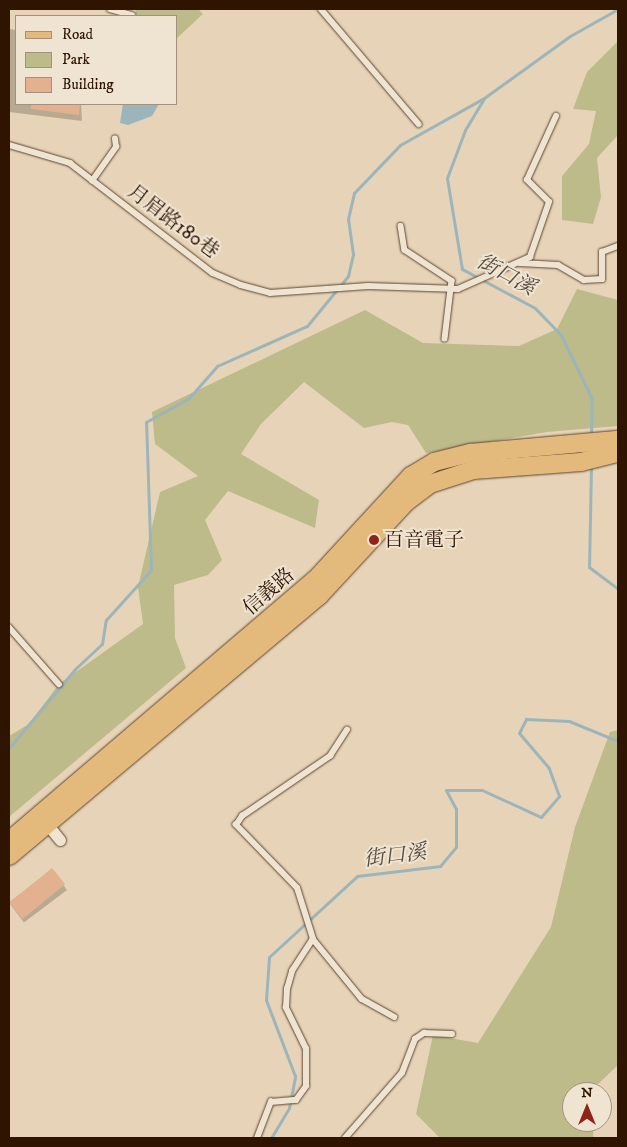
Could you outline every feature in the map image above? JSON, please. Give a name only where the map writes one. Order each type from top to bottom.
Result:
[{"type":"main road","name":"信義路","points":[[332,574],[411,476],[434,462],[471,453],[618,440]]},
{"type":"main road","name":"信義路","points":[[9,856],[44,821],[332,574],[406,502],[442,477],[473,470],[581,462],[618,453]]},
{"type":"main road","name":"信義路","points":[[9,841],[44,821]]},
{"type":"street","points":[[44,821],[60,840]]},
{"type":"lane","points":[[110,9],[132,15]]},
{"type":"lane","points":[[321,9],[419,124]]},
{"type":"lane","points":[[454,289],[520,263],[530,257],[550,202],[527,180],[556,116]]},
{"type":"lane","points":[[92,181],[116,147],[115,139]]},
{"type":"lane","name":"月眉路180巷","points":[[9,145],[70,163],[214,273],[270,293],[346,289],[454,289]]},
{"type":"lane","points":[[401,226],[405,250],[436,266],[452,281],[454,289],[445,339]]},
{"type":"lane","points":[[520,263],[558,265],[584,280],[602,279],[602,252],[618,246]]},
{"type":"lane","points":[[9,627],[59,684]]},
{"type":"lane","points":[[348,730],[330,756],[242,816],[236,825],[297,888],[308,913],[314,939],[362,999],[394,1017]]},
{"type":"lane","points":[[257,1138],[271,1102],[287,1099],[296,1100],[309,1076],[306,1049],[286,1008],[287,989],[292,971],[314,939]]},
{"type":"lane","points":[[345,1138],[402,1072],[415,1039],[424,1033],[452,1034]]},
{"type":"green space","points":[[137,9],[198,9],[203,14],[178,37],[178,15],[134,15]]},
{"type":"green space","points":[[618,41],[618,135],[597,158],[601,197],[593,224],[562,220],[562,176],[589,144],[596,111],[573,109],[587,72]]},
{"type":"green space","points":[[577,289],[618,300],[618,426],[547,432],[426,453],[408,425],[392,422],[364,428],[304,382],[261,424],[241,454],[319,500],[315,528],[228,491],[205,520],[222,560],[208,575],[174,585],[175,638],[186,668],[9,817],[9,736],[29,724],[59,684],[143,624],[138,587],[160,492],[198,476],[155,444],[152,412],[365,310],[423,343],[519,346],[557,329]]},
{"type":"green space","points":[[618,730],[618,1065],[600,1082],[562,1082],[562,1132],[593,1132],[593,1138],[440,1138],[416,1114],[433,1035],[478,1043],[551,927],[575,827],[610,732]]},
{"type":"water","points":[[123,105],[158,105],[152,116],[128,125],[120,123]]},
{"type":"building","points":[[31,105],[80,105],[79,115],[31,109]]},
{"type":"building","points":[[52,868],[65,884],[22,919],[9,903]]},
{"type":"waterway","name":"街口溪","points":[[591,438],[592,399],[561,335],[535,308],[462,269],[447,178],[465,130],[484,98],[570,36],[618,9]]},
{"type":"waterway","points":[[9,748],[75,669],[102,644],[106,620],[151,570],[146,422],[189,398],[217,366],[307,326],[348,276],[353,254],[348,219],[354,193],[400,145],[484,98]]},
{"type":"waterway","name":"街口溪","points":[[591,466],[589,567],[618,589]]},
{"type":"waterway","name":"街口溪","points":[[271,1138],[289,1108],[295,1076],[266,1000],[269,957],[357,876],[440,866],[456,847],[456,809],[446,790],[482,790],[541,817],[559,796],[549,768],[519,733],[526,719],[569,721],[618,741]]},
{"type":"place","name":"百音電子","points":[[374,540]]}]
